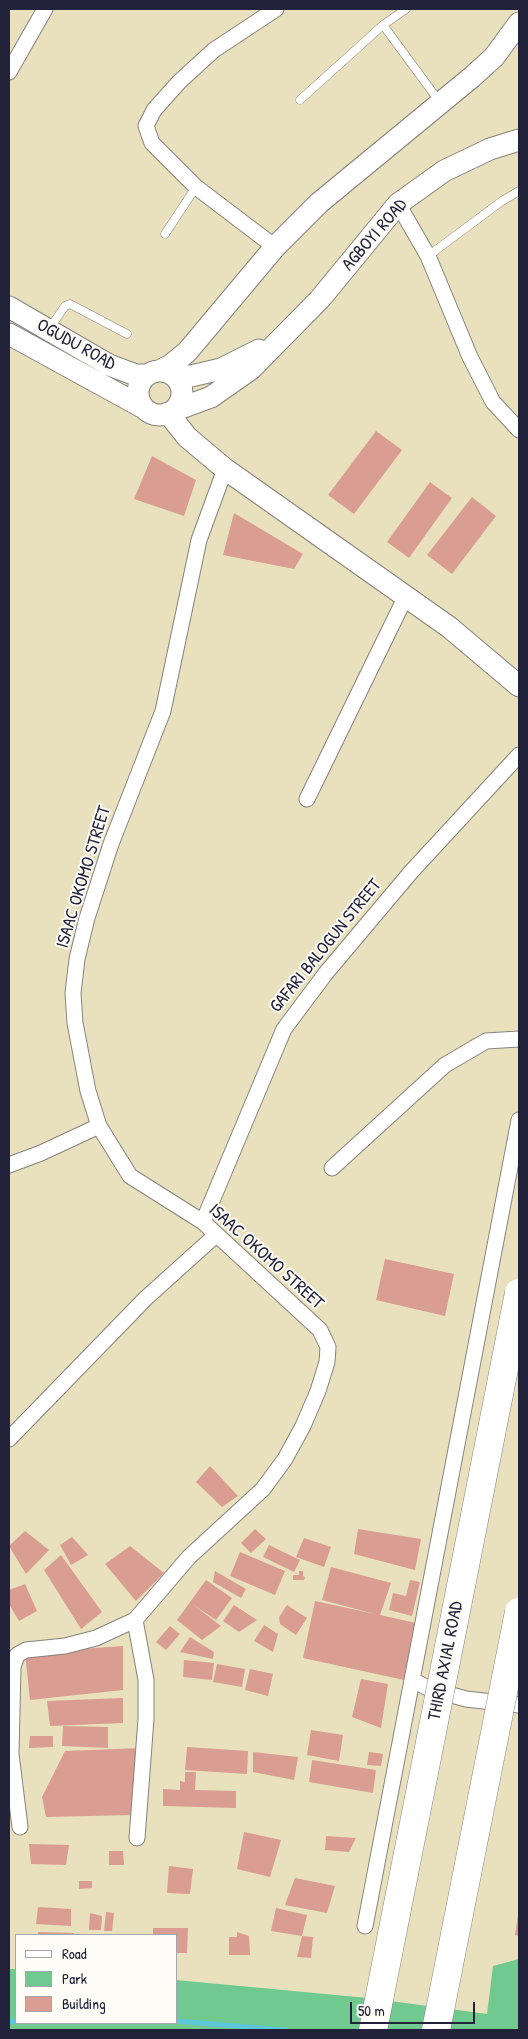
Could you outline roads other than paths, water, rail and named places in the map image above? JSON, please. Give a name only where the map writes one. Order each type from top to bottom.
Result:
[{"type":"highway","name":"THIRD AXIAL ROAD","points":[[373,2030],[519,1293]]},
{"type":"highway","points":[[436,2030],[519,1612]]},
{"type":"main road","points":[[298,322],[251,369],[232,384],[212,396],[171,412],[156,415],[142,407],[138,396],[138,388],[187,352],[275,247],[319,203],[494,57],[519,23]]},
{"type":"main road","name":"AGBOYI ROAD","points":[[298,322],[320,299],[398,204],[444,171],[490,150],[519,140]]},
{"type":"main road","name":"OGUDU ROAD","points":[[9,307],[109,364],[136,375],[191,376],[221,369],[259,350],[298,322]]},
{"type":"main road","name":"OGUDU ROAD","points":[[9,334],[142,407]]},
{"type":"main road","points":[[159,374],[179,380],[182,395],[171,412]]},
{"type":"main road","points":[[171,412],[187,437],[225,469],[405,598],[449,627],[519,686]]},
{"type":"street","points":[[9,72],[45,9]]},
{"type":"street","points":[[275,247],[196,187],[152,142],[146,126],[154,110],[214,50],[276,9]]},
{"type":"street","points":[[398,204],[428,256],[470,357],[493,402],[519,430]]},
{"type":"street","name":"ISAAC OKOMO STREET","points":[[20,1827],[11,1754],[13,1667],[17,1654],[26,1650],[65,1646],[96,1638],[134,1620],[189,1558],[263,1489],[285,1459],[303,1426],[318,1391],[327,1362],[328,1346],[320,1330],[203,1222],[130,1176],[99,1126],[88,1092],[76,1023],[73,993],[77,959],[87,918],[111,844],[164,711],[199,540],[225,469]]},
{"type":"street","points":[[307,799],[405,598]]},
{"type":"street","name":"GAFARI BALOGUN STREET","points":[[203,1222],[284,1029],[326,973],[410,872],[519,755]]},
{"type":"street","points":[[332,1168],[445,1065],[486,1041],[519,1039]]},
{"type":"street","points":[[365,1926],[519,1120]]},
{"type":"street","points":[[9,1165],[41,1153],[99,1126]]},
{"type":"street","points":[[9,1439],[146,1298],[216,1235]]},
{"type":"street","points":[[134,1620],[146,1680],[146,1719],[137,1838]]},
{"type":"street","points":[[412,1680],[430,1689],[466,1700],[519,1705]]},
{"type":"lane","points":[[300,100],[383,25],[406,9]]},
{"type":"lane","points":[[383,25],[440,103]]},
{"type":"lane","points":[[165,234],[196,187]]},
{"type":"lane","points":[[428,256],[502,201],[519,191]]},
{"type":"lane","points":[[49,330],[65,306],[70,304],[127,334]]},
{"type":"waterway","points":[[9,2022],[15,2021]]},
{"type":"waterway","points":[[178,2021],[285,2030]]}]
